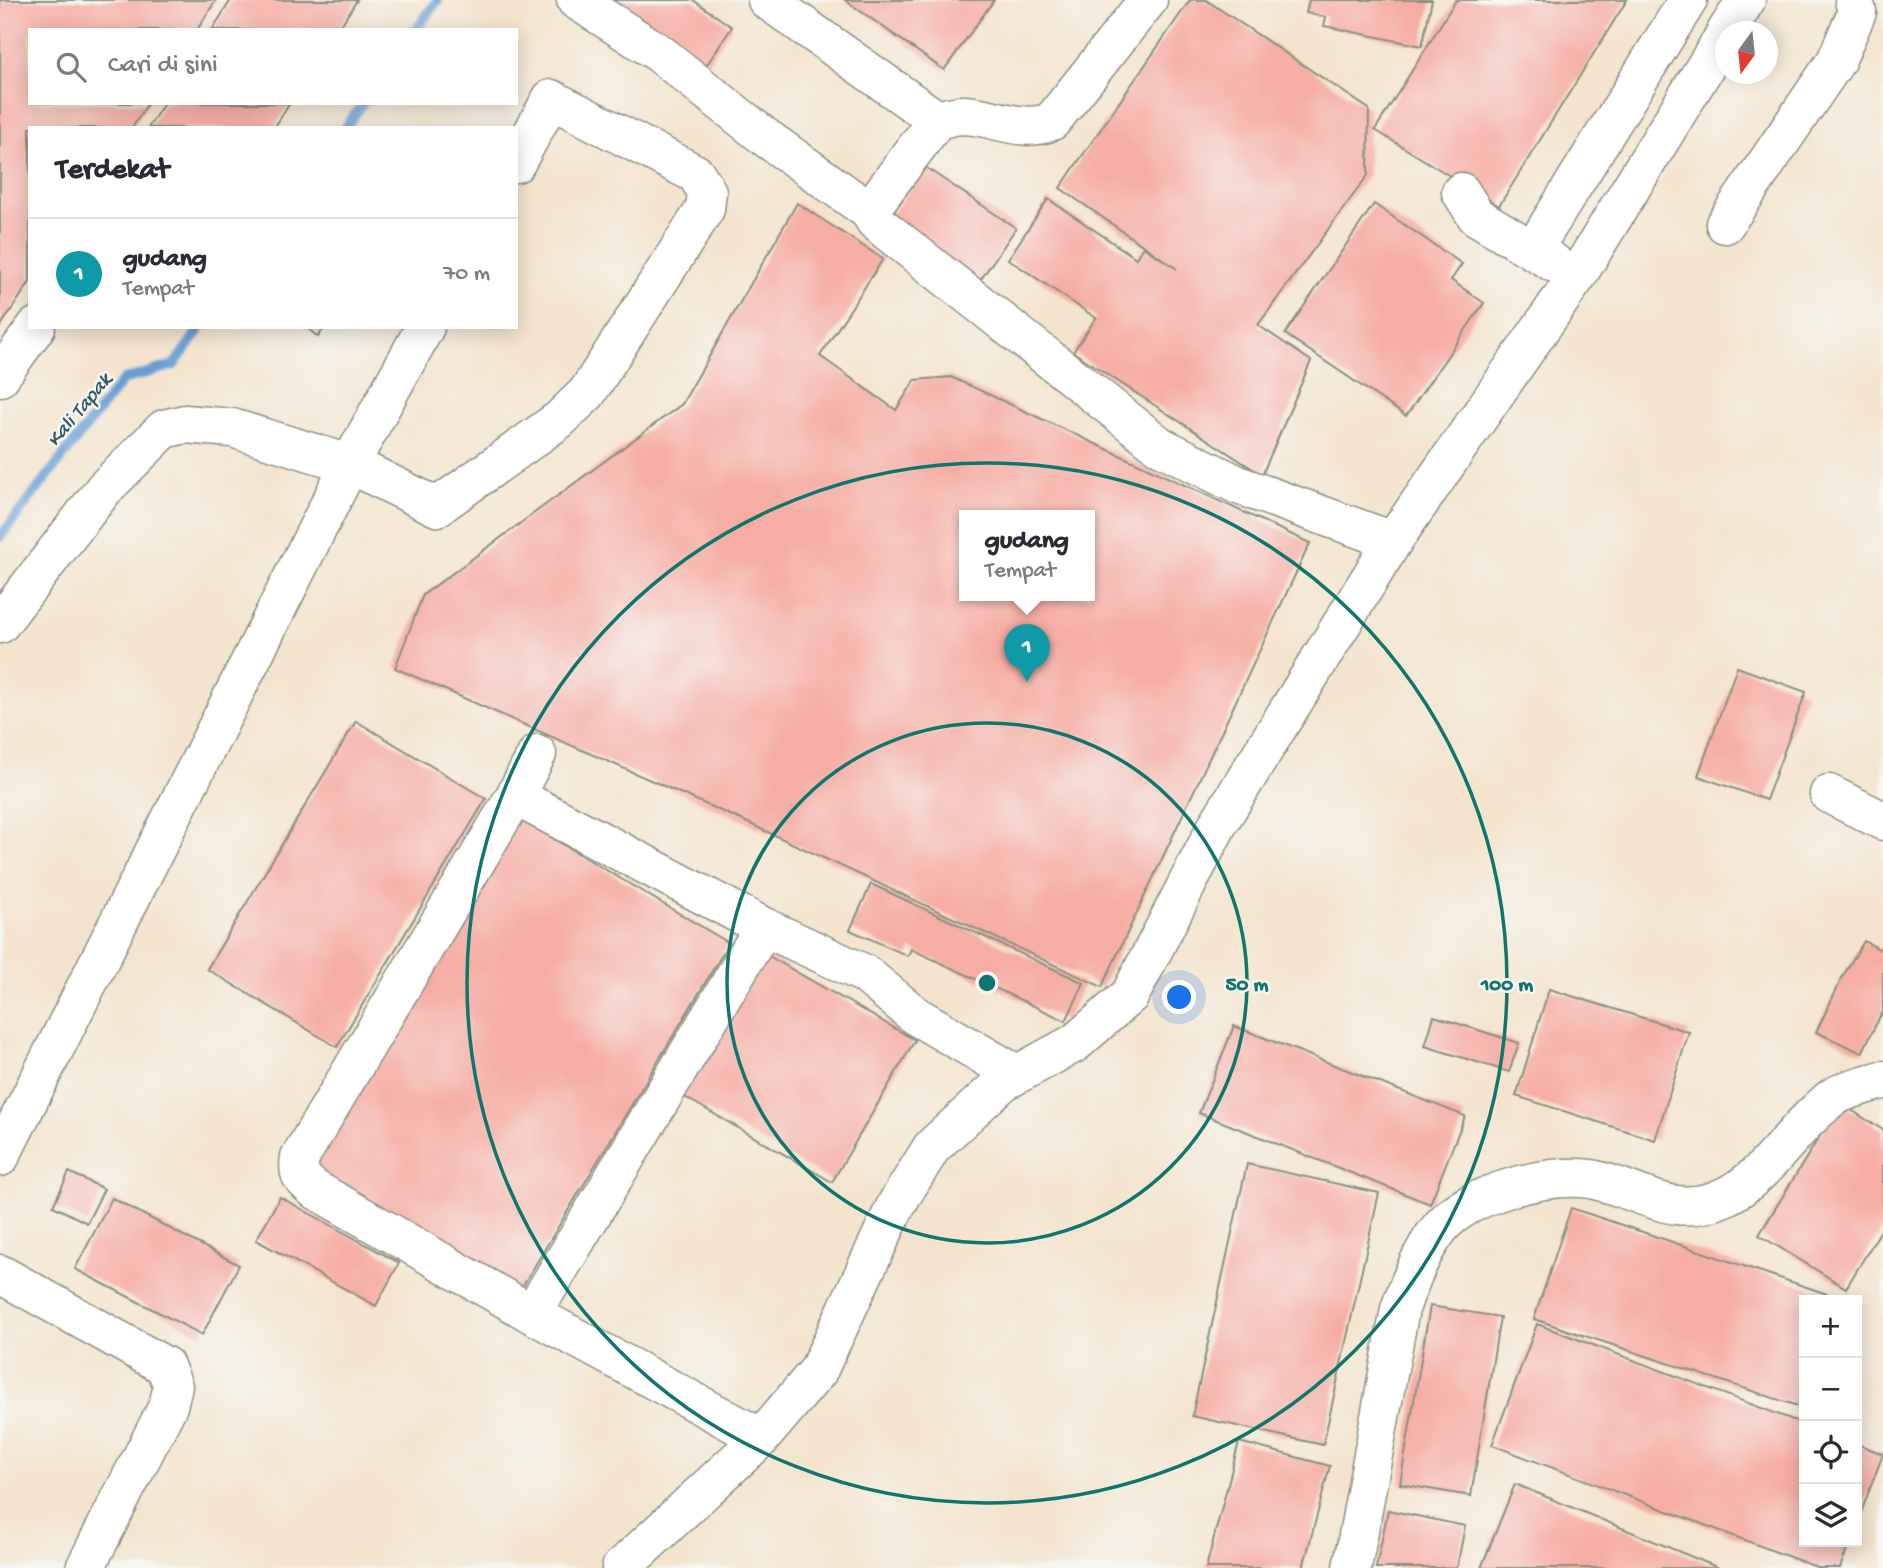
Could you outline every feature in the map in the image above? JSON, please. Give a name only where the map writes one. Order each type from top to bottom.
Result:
[{"type":"lane","points":[[576,0],[659,53],[765,137],[869,211],[887,231],[1160,446],[1238,485],[1393,541]]},
{"type":"lane","points":[[767,0],[937,120]]},
{"type":"lane","points":[[869,211],[937,120],[964,115],[1025,126],[1041,126],[1052,121],[1148,0]]},
{"type":"lane","points":[[1533,250],[1688,0]]},
{"type":"lane","points":[[1733,21],[1746,0]]},
{"type":"lane","points":[[1725,224],[1836,61],[1857,12],[1854,0]]},
{"type":"lane","points":[[621,1568],[761,1438],[818,1371],[896,1205],[932,1147],[1003,1082],[1075,1043],[1130,995],[1218,824],[1393,541],[1577,276],[1715,50]]},
{"type":"lane","points":[[0,624],[104,489],[164,429],[185,424],[232,428],[350,464],[437,507],[548,428],[587,393],[705,209],[707,192],[695,174],[551,99],[518,159]]},
{"type":"lane","points":[[1461,192],[1476,216],[1577,276]]},
{"type":"lane","points":[[0,377],[35,329]]},
{"type":"lane","points":[[0,1157],[350,464],[424,329]]},
{"type":"lane","points":[[537,754],[515,796],[300,1157],[300,1177],[314,1189],[532,1314],[761,1438]]},
{"type":"lane","points":[[1829,794],[1883,821]]},
{"type":"lane","points":[[515,796],[764,927],[865,974],[916,1016],[1016,1074]]},
{"type":"lane","points":[[532,1314],[764,927]]},
{"type":"lane","points":[[1352,1568],[1400,1309],[1413,1273],[1440,1227],[1475,1200],[1515,1185],[1556,1179],[1591,1179],[1662,1203],[1697,1205],[1723,1198],[1747,1183],[1805,1122],[1833,1097],[1883,1080]]},
{"type":"lane","points":[[0,1274],[165,1366],[173,1386],[168,1406],[85,1568]]},
{"type":"building","points":[[0,0],[216,0],[198,28],[28,28],[28,105],[147,105],[133,126],[28,126],[28,285],[0,327]]},
{"type":"building","points":[[231,0],[357,0],[339,28],[213,28]]},
{"type":"building","points":[[612,0],[693,0],[732,27],[700,75]]},
{"type":"building","points":[[845,0],[994,0],[944,70]]},
{"type":"building","points":[[1190,0],[1206,0],[1369,109],[1368,175],[1258,325],[1311,361],[1262,475],[1073,352],[1096,318],[1008,259],[1048,199],[1136,258],[1143,247],[1177,269],[1060,188]]},
{"type":"building","points":[[1309,0],[1432,0],[1422,46],[1324,26],[1326,17],[1306,13]]},
{"type":"building","points":[[1456,0],[1627,0],[1499,206],[1375,130]]},
{"type":"building","points":[[163,105],[289,105],[275,126],[149,126]]},
{"type":"building","points":[[925,167],[1016,228],[977,285],[886,223]]},
{"type":"building","points":[[797,203],[883,259],[820,356],[896,410],[915,380],[951,377],[1310,543],[1102,987],[746,822],[395,668],[423,595],[682,404]]},
{"type":"building","points":[[1374,204],[1462,264],[1451,280],[1484,303],[1406,416],[1285,334]]},
{"type":"building","points":[[308,329],[324,329],[318,337]]},
{"type":"building","points":[[1737,667],[1806,692],[1766,800],[1698,776]]},
{"type":"building","points":[[356,721],[486,799],[337,1047],[207,969]]},
{"type":"building","points":[[515,816],[729,943],[516,1297],[303,1170]]},
{"type":"building","points":[[871,884],[1084,983],[1066,1021],[911,949],[908,956],[850,930]]},
{"type":"building","points":[[1864,941],[1883,951],[1883,1016],[1881,1014],[1862,1053],[1816,1032],[1844,974]]},
{"type":"building","points":[[765,954],[915,1040],[832,1182],[683,1096]]},
{"type":"building","points":[[1549,989],[1689,1032],[1655,1140],[1516,1096]]},
{"type":"building","points":[[1434,1016],[1519,1043],[1509,1072],[1425,1046]]},
{"type":"building","points":[[1234,1026],[1465,1116],[1430,1204],[1199,1113]]},
{"type":"building","points":[[1840,1103],[1883,1130],[1883,1227],[1846,1288],[1759,1235]]},
{"type":"building","points":[[1247,1164],[1379,1193],[1323,1445],[1192,1416]]},
{"type":"building","points":[[69,1172],[104,1189],[87,1223],[53,1206]]},
{"type":"building","points":[[280,1197],[399,1263],[376,1306],[256,1240]]},
{"type":"building","points":[[112,1198],[239,1265],[202,1335],[75,1269]]},
{"type":"building","points":[[1571,1208],[1830,1295],[1799,1295],[1799,1406],[1534,1319]]},
{"type":"building","points":[[1430,1306],[1500,1317],[1471,1496],[1400,1484]]},
{"type":"building","points":[[1537,1324],[1799,1422],[1799,1547],[1848,1547],[1840,1568],[1819,1568],[1492,1445]]},
{"type":"building","points":[[1239,1442],[1330,1466],[1303,1568],[1206,1568]]},
{"type":"building","points":[[1862,1446],[1883,1454],[1862,1510]]},
{"type":"building","points":[[1515,1484],[1719,1568],[1481,1568]]},
{"type":"building","points":[[1388,1510],[1465,1526],[1457,1568],[1376,1568]]},
{"type":"waterway","name":"Kali Tapak","points":[[417,28],[438,0]]},
{"type":"waterway","name":"Kali Tapak","points":[[346,126],[362,105]]},
{"type":"waterway","name":"Kali Tapak","points":[[0,537],[123,380],[174,365],[200,329]]},
{"type":"place","name":"gudang","points":[[1027,682]]}]
